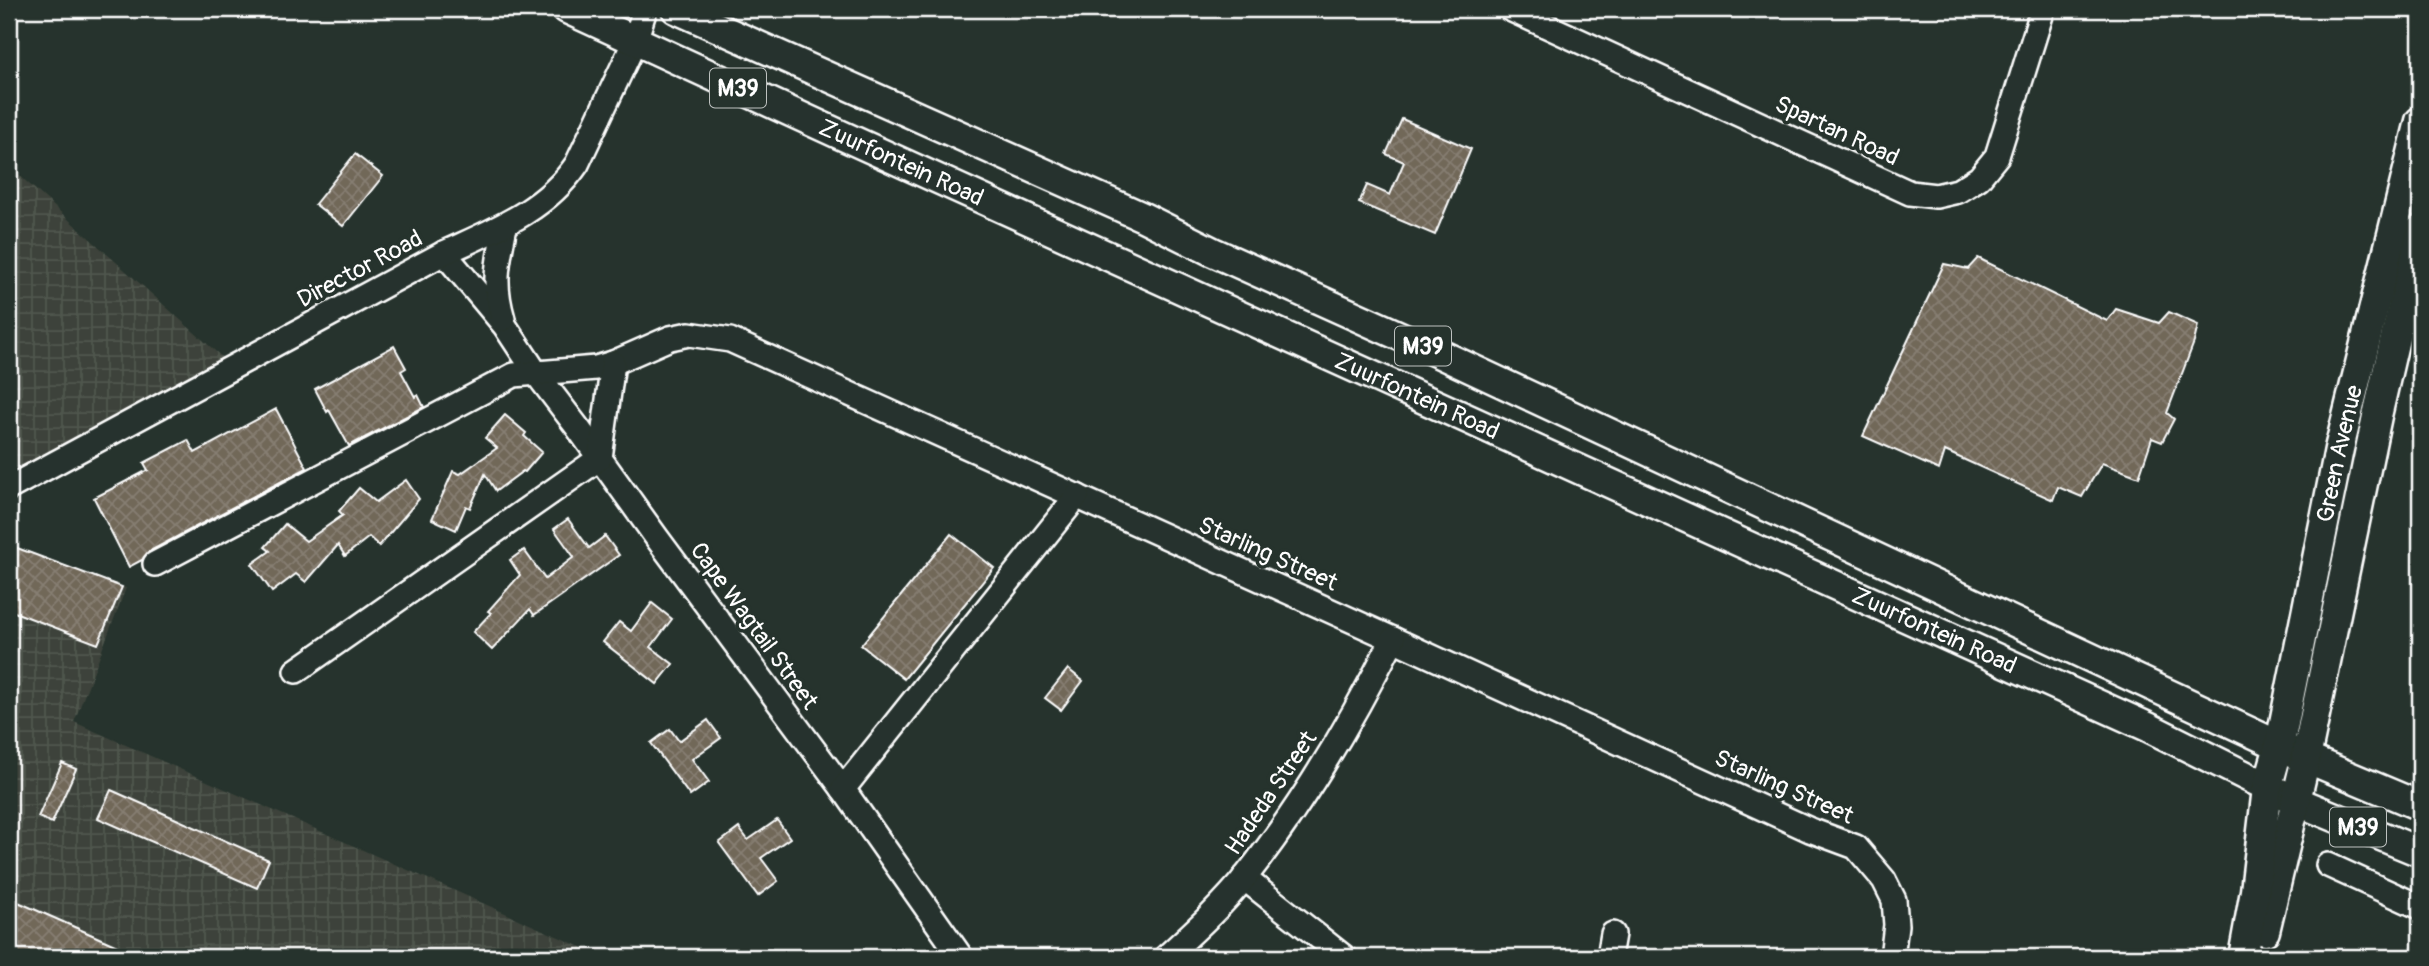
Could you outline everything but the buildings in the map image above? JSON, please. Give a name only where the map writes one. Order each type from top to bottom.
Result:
[{"type":"main road","name":"Zuurfontein Road","points":[[567,9],[2148,727],[2267,788]]},
{"type":"main road","name":"Zuurfontein Road","points":[[676,9],[1143,217],[1213,252],[1440,354],[2280,743]]},
{"type":"main road","name":"Green Avenue","points":[[2243,957],[2255,891],[2267,788],[2280,743],[2339,449],[2420,121]]},
{"type":"main road","name":"Green Avenue","points":[[2259,957],[2306,758],[2377,416],[2420,230]]},
{"type":"main road","name":"M39","points":[[2280,743],[2306,758],[2420,806]]},
{"type":"main road","name":"M39","points":[[2267,788],[2420,852]]},
{"type":"street","name":"Director Road","points":[[9,488],[444,253],[505,226],[535,209],[566,181],[589,142],[635,41],[645,9]]},
{"type":"street","name":"Spartan Road","points":[[1510,9],[1910,193],[1936,196],[1958,191],[1979,178],[1997,156],[2043,9]]},
{"type":"street","points":[[505,226],[496,272],[496,292],[505,326]]},
{"type":"street","points":[[444,253],[505,326]]},
{"type":"street","name":"Cape Wagtail Street","points":[[505,326],[536,373],[842,789],[961,957]]},
{"type":"street","name":"Starling Street","points":[[155,564],[514,375],[575,371],[613,363],[670,338],[689,334],[730,340],[1810,830],[1856,847],[1884,880],[1894,900],[1896,925],[1892,957]]},
{"type":"street","points":[[296,671],[600,458],[613,363]]},
{"type":"street","points":[[842,789],[1077,496]]},
{"type":"street","name":"Hadeda Street","points":[[1166,957],[1244,878],[1327,760],[1366,694],[1393,639]]},
{"type":"street","points":[[2328,865],[2420,907]]},
{"type":"street","points":[[1244,878],[1344,957]]},
{"type":"street","points":[[1609,957],[1613,934]]},
{"type":"shaded area","points":[[9,166],[223,358],[9,476]]},
{"type":"shaded area","points":[[9,544],[126,588],[74,722],[604,957],[9,957]]}]
